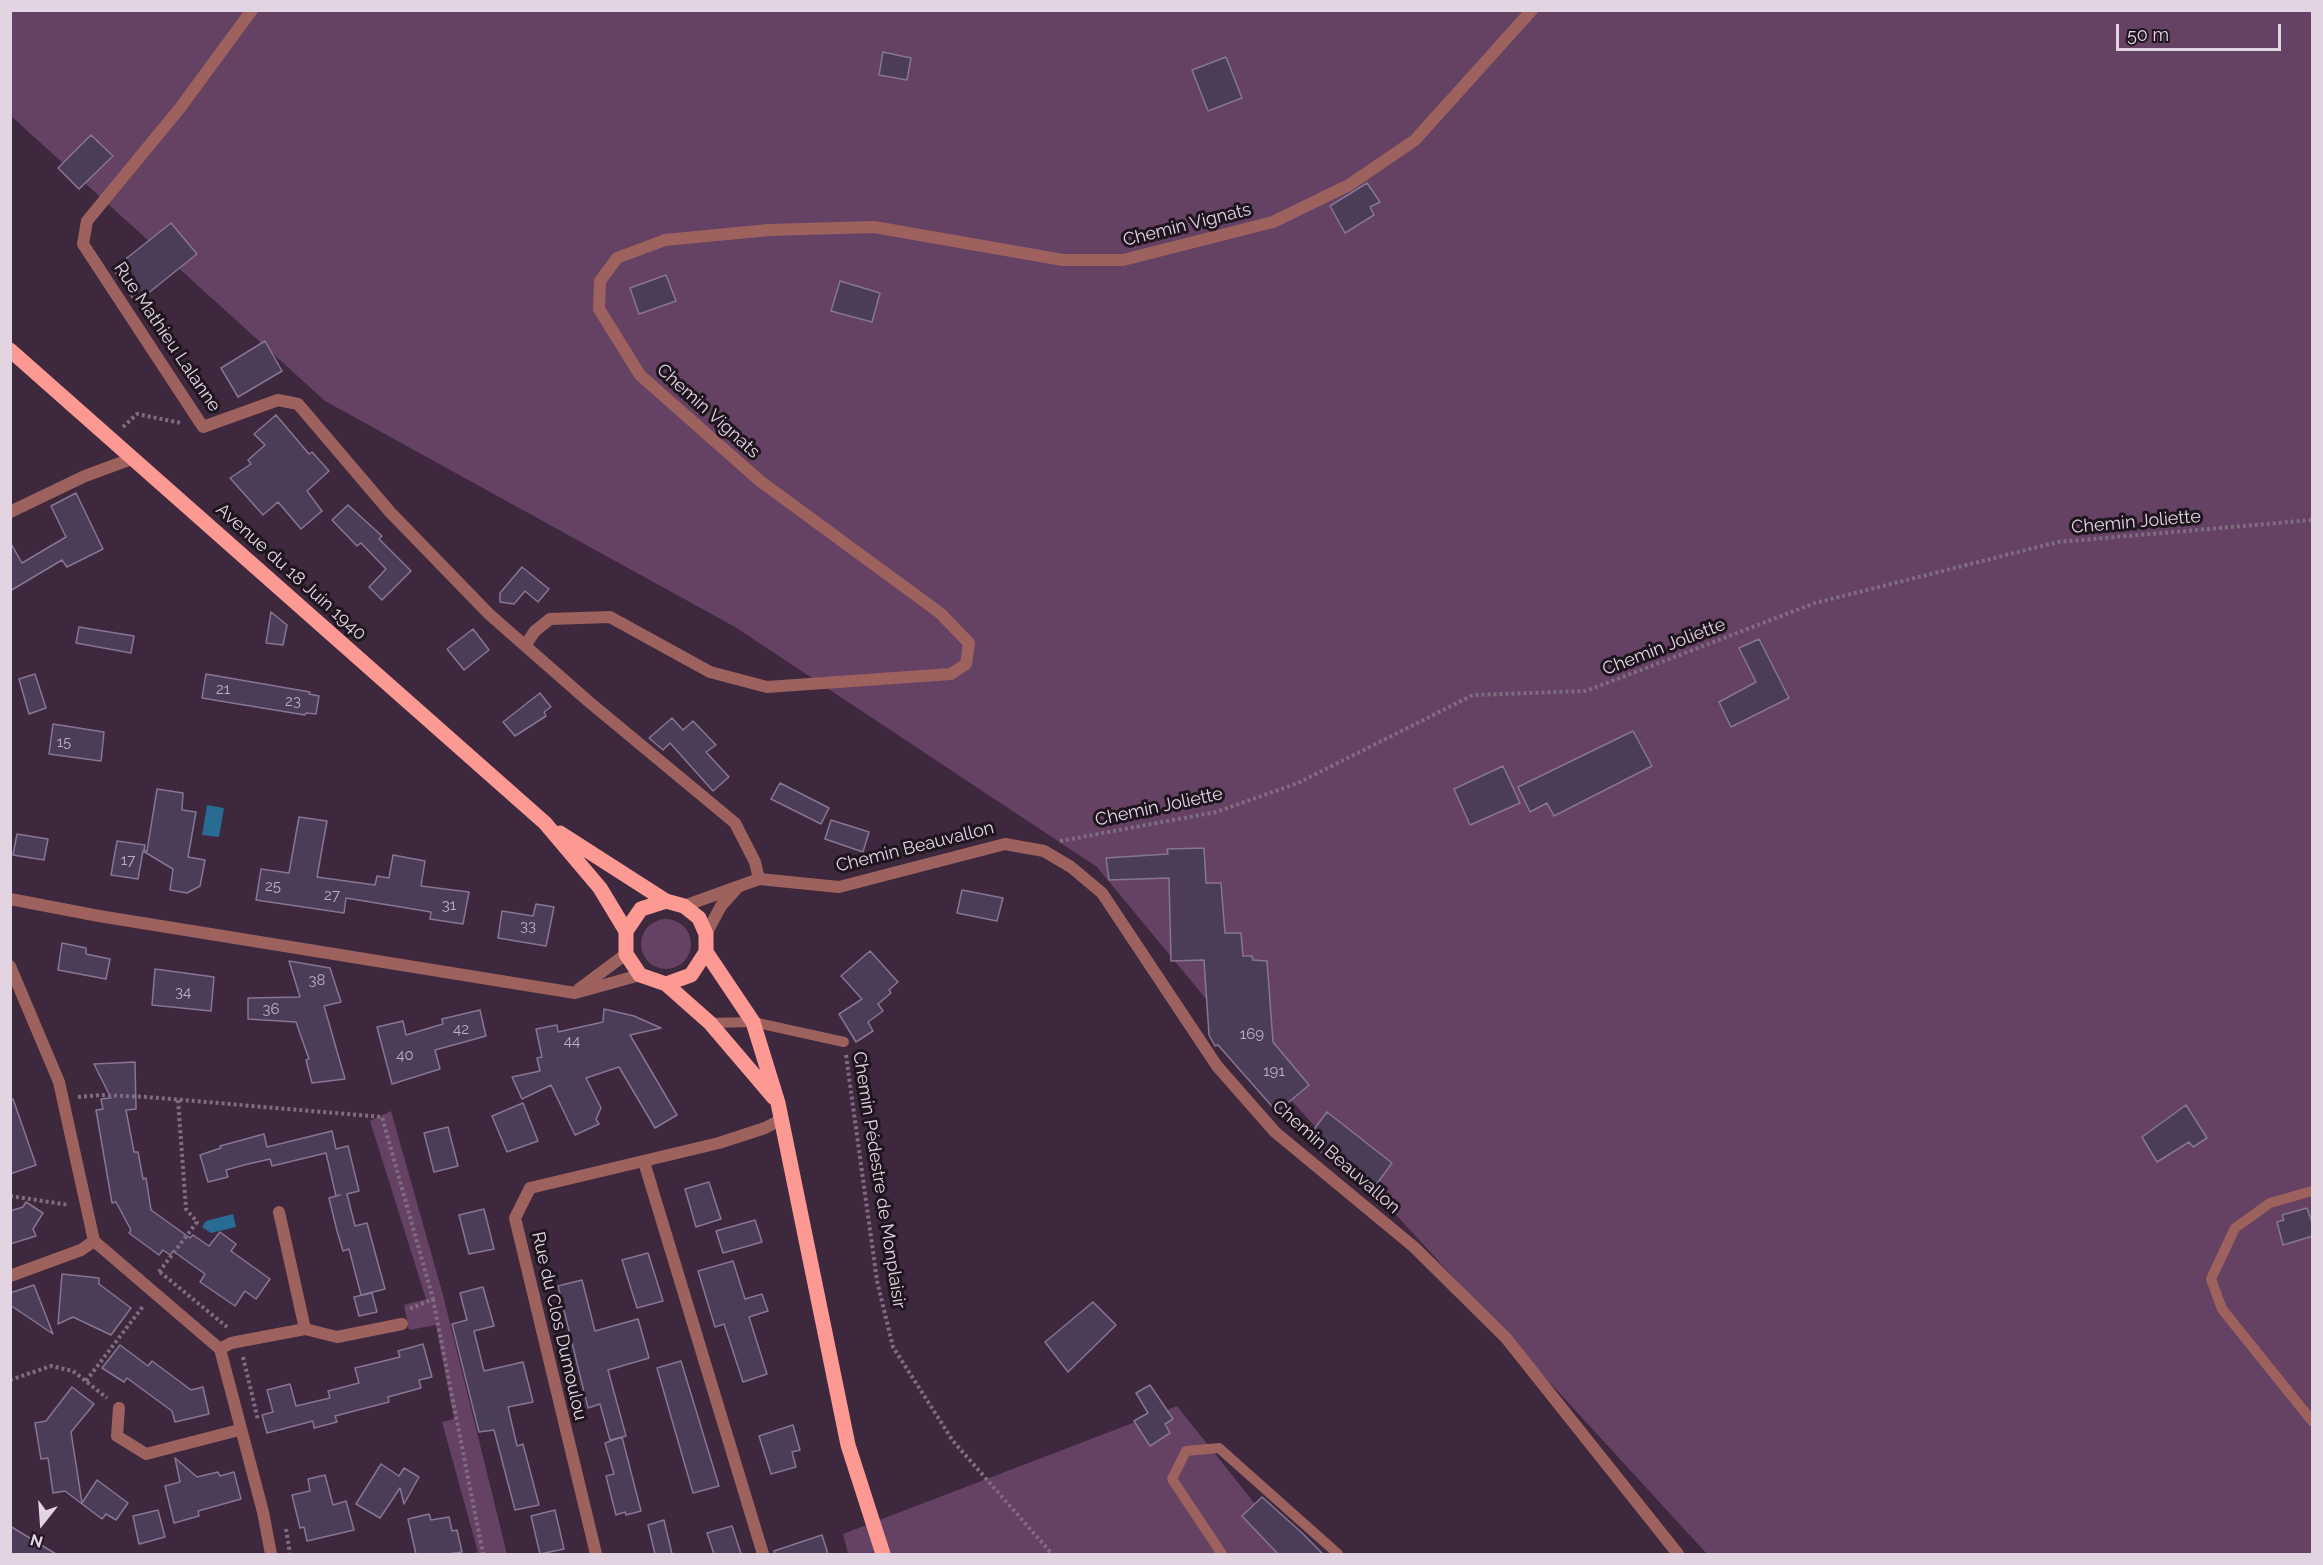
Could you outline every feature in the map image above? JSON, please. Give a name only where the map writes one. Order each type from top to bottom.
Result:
[{"type":"main road","name":"Avenue du 18 Juin 1940","points":[[10,350],[545,823],[600,888],[626,931]]},
{"type":"main road","name":"Avenue du 18 Juin 1940","points":[[545,823],[666,901]]},
{"type":"main road","points":[[666,984],[692,975],[706,952],[706,934],[699,918],[684,906],[666,901],[641,909],[626,931],[626,954],[640,975],[666,984],[710,1023],[778,1103]]},
{"type":"main road","points":[[706,952],[753,1022],[778,1103],[848,1445],[884,1554]]},
{"type":"street","name":"Rue Mathieu Lalanne","points":[[252,10],[180,108],[87,221],[83,244],[202,428],[278,400],[298,404],[399,521],[489,614],[526,644]]},
{"type":"street","name":"Chemin Vignats","points":[[526,644],[535,631],[550,619],[610,617],[710,672],[767,687],[951,674],[966,664],[969,643],[940,613],[760,481],[640,375],[599,309],[600,281],[617,258],[664,240],[770,230],[874,227],[1063,260],[1123,260],[1273,222],[1350,185],[1415,140],[1532,10]]},
{"type":"street","points":[[10,512],[85,476],[134,458]]},
{"type":"street","points":[[526,644],[588,701],[735,823],[754,862],[759,879]]},
{"type":"street","name":"Chemin Beauvallon","points":[[684,906],[759,879],[839,887],[1005,844],[1044,851],[1071,867],[1102,893],[1217,1066],[1275,1132],[1414,1247],[1506,1338],[1678,1554]]},
{"type":"street","points":[[706,934],[722,906],[741,884]]},
{"type":"street","points":[[10,899],[99,916],[574,993],[640,975]]},
{"type":"street","points":[[574,993],[626,954]]},
{"type":"street","points":[[10,966],[59,1082],[94,1241],[220,1349],[239,1430],[263,1512],[271,1554]]},
{"type":"street","name":"Rue du Clos Dumoulou","points":[[596,1554],[515,1218],[530,1188],[719,1143],[765,1128],[782,1119]]},
{"type":"street","points":[[644,1162],[763,1554]]},
{"type":"street","points":[[279,1212],[305,1329]]},
{"type":"street","points":[[10,1276],[81,1250],[94,1241]]},
{"type":"street","points":[[220,1349],[231,1343],[305,1329],[337,1337],[402,1324]]},
{"type":"street","points":[[120,1408],[117,1436],[146,1454],[239,1430]]},
{"type":"lane","points":[[710,1023],[753,1022],[844,1042]]},
{"type":"lane","points":[[2313,1191],[2270,1203],[2235,1228],[2211,1279],[2222,1310],[2313,1421]]},
{"type":"lane","points":[[1222,1554],[1172,1479],[1186,1451],[1219,1448],[1338,1554]]},
{"type":"path","points":[[111,439],[137,414],[202,428]]},
{"type":"path","name":"Chemin Joliette","points":[[1044,851],[1059,842],[1216,812],[1298,783],[1473,695],[1586,691],[1815,603],[2058,542],[2313,520]]},
{"type":"path","name":"Chemin Pédestre de Monplaisir","points":[[844,1042],[877,1281],[893,1347],[953,1441],[1052,1554]]},
{"type":"path","points":[[63,1099],[101,1095],[382,1117],[434,1299],[483,1554]]},
{"type":"path","points":[[86,1381],[197,1222],[186,1209],[178,1100]]},
{"type":"path","points":[[10,1196],[87,1208]]},
{"type":"path","points":[[402,1324],[408,1307],[434,1299]]},
{"type":"path","points":[[10,1380],[51,1366],[73,1371],[120,1408]]},
{"type":"shaded area","points":[[11,10],[2312,11],[2312,1554],[1707,1554],[1277,1085],[1097,867],[735,627],[325,401],[11,116]]},
{"type":"shaded area","points":[[671,919],[684,926],[690,934],[690,954],[684,962],[676,968],[661,969],[648,962],[642,954],[641,939],[648,926],[656,920]]},
{"type":"shaded area","points":[[391,1111],[443,1295],[507,1554],[470,1554],[478,1552],[442,1422],[454,1419],[436,1325],[409,1330],[404,1305],[426,1299],[370,1121]]},
{"type":"shaded area","points":[[1177,1406],[1295,1554],[848,1554],[843,1534]]},
{"type":"water","points":[[207,805],[224,808],[219,837],[202,835]]},
{"type":"water","points":[[233,1214],[236,1227],[211,1233],[202,1227],[206,1221]]},
{"type":"building","points":[[883,52],[911,58],[907,80],[879,75]]},
{"type":"building","points":[[1226,57],[1242,98],[1208,111],[1192,70]]},
{"type":"building","points":[[91,135],[113,156],[79,189],[58,168]]},
{"type":"building","points":[[1367,183],[1380,202],[1370,207],[1374,215],[1345,233],[1330,206]]},
{"type":"building","points":[[171,223],[197,254],[136,303],[113,269]]},
{"type":"building","points":[[666,275],[676,301],[639,314],[630,288]]},
{"type":"building","points":[[840,281],[880,293],[872,322],[831,311]]},
{"type":"building","points":[[265,341],[282,371],[238,397],[221,368]]},
{"type":"building","points":[[276,415],[309,454],[312,452],[329,471],[307,491],[322,511],[301,529],[278,502],[263,515],[230,478],[251,464],[248,460],[265,445],[254,434]]},
{"type":"building","points":[[76,493],[103,549],[67,567],[62,560],[10,591],[10,542],[22,563],[66,537],[51,506]]},
{"type":"building","points":[[348,505],[382,536],[379,539],[411,571],[382,600],[369,587],[386,569],[361,543],[357,546],[332,520]]},
{"type":"building","points":[[522,567],[549,589],[538,602],[525,591],[514,604],[500,602],[500,593]]},
{"type":"building","points":[[271,612],[287,625],[283,645],[266,643]]},
{"type":"building","points":[[79,627],[134,636],[131,653],[76,643]]},
{"type":"building","points":[[473,629],[489,650],[464,670],[447,649]]},
{"type":"building","points":[[1759,639],[1789,698],[1731,727],[1719,702],[1756,682],[1739,648]]},
{"type":"building","points":[[35,674],[46,708],[29,714],[19,679]]},
{"type":"building","points":[[206,674],[310,692],[309,694],[319,696],[316,714],[306,713],[305,715],[202,698]]},
{"type":"building","points":[[540,693],[551,707],[544,712],[546,716],[515,736],[503,722]]},
{"type":"building","points":[[672,718],[683,730],[693,721],[716,745],[706,752],[729,777],[713,791],[670,743],[663,750],[649,738]]},
{"type":"building","points":[[53,724],[104,732],[101,761],[49,754]]},
{"type":"building","points":[[1633,731],[1652,766],[1554,816],[1547,803],[1530,812],[1518,787]]},
{"type":"building","points":[[1503,766],[1520,803],[1470,825],[1454,789]]},
{"type":"building","points":[[780,783],[829,808],[821,824],[771,799]]},
{"type":"building","points":[[157,789],[183,793],[182,810],[196,812],[188,857],[205,860],[200,886],[187,893],[170,890],[173,869],[143,851],[138,879],[111,875],[117,841],[145,845],[144,850],[147,851]]},
{"type":"building","points":[[299,817],[327,821],[317,877],[375,885],[377,876],[389,878],[393,855],[425,861],[421,886],[469,892],[463,924],[430,919],[431,912],[346,898],[344,913],[256,900],[261,869],[289,873]]},
{"type":"building","points":[[831,820],[869,832],[863,852],[825,839]]},
{"type":"building","points":[[17,834],[48,839],[44,860],[13,855]]},
{"type":"building","points":[[1204,848],[1206,883],[1221,883],[1225,933],[1241,933],[1243,956],[1252,956],[1253,960],[1267,961],[1273,1042],[1309,1085],[1277,1112],[1218,1045],[1215,1046],[1209,1035],[1204,960],[1171,961],[1169,878],[1109,880],[1106,858],[1168,854],[1167,849]]},
{"type":"building","points":[[962,890],[1003,898],[997,921],[957,913]]},
{"type":"building","points":[[536,904],[554,907],[546,946],[498,938],[502,911],[533,916]]},
{"type":"building","points":[[62,943],[86,948],[86,954],[110,959],[106,979],[58,970]]},
{"type":"building","points":[[870,951],[898,982],[889,990],[891,993],[878,1004],[883,1011],[868,1022],[873,1031],[856,1042],[839,1014],[862,999],[841,976]]},
{"type":"building","points":[[289,961],[330,968],[341,1002],[324,1006],[345,1079],[312,1083],[306,1060],[309,1059],[296,1022],[248,1019],[248,998],[300,997]]},
{"type":"building","points":[[155,969],[214,977],[211,1011],[152,1005]]},
{"type":"building","points":[[604,1009],[634,1016],[661,1028],[630,1035],[677,1115],[655,1128],[619,1067],[586,1078],[601,1108],[596,1119],[599,1124],[575,1135],[551,1085],[522,1099],[512,1077],[540,1071],[537,1058],[542,1057],[536,1029],[557,1025],[558,1032],[603,1022]]},
{"type":"building","points":[[480,1010],[486,1036],[435,1050],[440,1069],[392,1084],[377,1027],[403,1021],[406,1035],[443,1024],[442,1019]]},
{"type":"building","points":[[135,1062],[136,1109],[126,1110],[134,1152],[138,1152],[143,1179],[146,1178],[151,1210],[190,1238],[193,1235],[209,1246],[220,1232],[236,1244],[231,1251],[270,1279],[256,1299],[245,1291],[235,1306],[200,1282],[205,1274],[173,1251],[170,1255],[163,1250],[159,1255],[129,1233],[131,1230],[116,1202],[112,1203],[96,1110],[103,1109],[101,1099],[111,1098],[94,1064]]},
{"type":"building","points":[[13,1099],[36,1165],[10,1174],[10,1100]]},
{"type":"building","points":[[523,1103],[538,1141],[507,1152],[492,1116]]},
{"type":"building","points":[[2186,1105],[2207,1138],[2193,1147],[2189,1142],[2157,1162],[2142,1137]]},
{"type":"building","points":[[1327,1112],[1392,1163],[1371,1192],[1306,1140]]},
{"type":"building","points":[[448,1127],[458,1166],[434,1172],[424,1133]]},
{"type":"building","points":[[332,1131],[336,1149],[348,1146],[359,1191],[347,1194],[355,1226],[367,1223],[385,1289],[361,1295],[349,1249],[343,1251],[337,1231],[329,1198],[340,1195],[336,1196],[326,1153],[272,1166],[270,1159],[248,1164],[226,1170],[228,1177],[208,1182],[200,1155],[221,1148],[220,1146],[264,1134],[267,1147]]},
{"type":"building","points":[[709,1182],[721,1219],[696,1227],[685,1189]]},
{"type":"building","points":[[26,1202],[43,1213],[33,1229],[36,1236],[10,1244],[10,1211],[23,1207]]},
{"type":"building","points":[[2307,1208],[2313,1225],[2313,1236],[2283,1245],[2277,1222],[2284,1220],[2282,1215]]},
{"type":"building","points":[[484,1209],[494,1249],[469,1254],[459,1215]]},
{"type":"building","points":[[755,1220],[762,1242],[723,1253],[716,1231]]},
{"type":"building","points":[[648,1253],[663,1301],[637,1308],[622,1260]]},
{"type":"building","points":[[733,1261],[745,1299],[762,1294],[768,1311],[749,1317],[767,1374],[743,1382],[724,1324],[715,1327],[698,1271]]},
{"type":"building","points":[[62,1274],[99,1278],[99,1284],[131,1308],[111,1335],[73,1317],[58,1324]]},
{"type":"building","points":[[582,1280],[595,1331],[638,1319],[649,1358],[608,1370],[626,1436],[610,1440],[600,1404],[588,1408],[558,1286]]},
{"type":"building","points":[[34,1285],[53,1334],[10,1305],[10,1293]]},
{"type":"building","points":[[483,1287],[494,1326],[474,1331],[484,1371],[523,1362],[533,1402],[508,1407],[517,1446],[523,1444],[539,1505],[515,1510],[494,1430],[479,1432],[452,1324],[467,1320],[460,1293]]},
{"type":"building","points":[[372,1293],[377,1312],[359,1316],[354,1297]]},
{"type":"building","points":[[1093,1302],[1116,1325],[1068,1372],[1045,1342]]},
{"type":"building","points":[[423,1344],[432,1377],[419,1380],[421,1388],[388,1397],[389,1402],[335,1416],[337,1422],[314,1428],[313,1421],[267,1433],[262,1415],[273,1412],[267,1390],[290,1384],[296,1406],[330,1398],[328,1391],[359,1383],[355,1368],[400,1357],[398,1351]]},
{"type":"building","points":[[120,1345],[148,1366],[152,1361],[191,1390],[203,1387],[209,1414],[175,1422],[172,1411],[127,1378],[124,1382],[102,1368]]},
{"type":"building","points":[[681,1361],[719,1486],[693,1493],[657,1368]]},
{"type":"building","points":[[1150,1385],[1173,1419],[1165,1424],[1170,1433],[1150,1446],[1134,1421],[1148,1413],[1136,1393]]},
{"type":"building","points":[[72,1387],[94,1404],[71,1432],[82,1503],[97,1480],[128,1503],[116,1520],[106,1514],[102,1519],[65,1491],[53,1493],[48,1458],[41,1459],[35,1423],[46,1421]]},
{"type":"building","points":[[793,1425],[800,1450],[792,1452],[796,1467],[771,1474],[759,1436]]},
{"type":"building","points":[[622,1437],[641,1511],[616,1515],[606,1476],[614,1474],[605,1443]]},
{"type":"building","points":[[175,1458],[197,1477],[218,1472],[220,1476],[234,1472],[241,1499],[198,1511],[199,1516],[174,1523],[165,1486],[180,1482]]},
{"type":"building","points":[[381,1464],[399,1476],[404,1468],[419,1477],[404,1504],[400,1488],[380,1518],[356,1504]]},
{"type":"building","points":[[325,1475],[333,1505],[346,1501],[354,1530],[307,1541],[304,1527],[300,1528],[292,1495],[310,1491],[308,1479]]},
{"type":"building","points":[[1262,1497],[1323,1554],[1278,1554],[1242,1516]]},
{"type":"building","points":[[158,1510],[165,1537],[139,1544],[133,1516]]},
{"type":"building","points":[[555,1510],[564,1549],[540,1554],[531,1516]]},
{"type":"building","points":[[429,1514],[431,1520],[449,1517],[452,1531],[457,1530],[462,1552],[416,1554],[408,1519]]},
{"type":"building","points":[[664,1520],[672,1554],[655,1554],[648,1525]]},
{"type":"building","points":[[10,1526],[56,1554],[10,1554]]},
{"type":"building","points":[[732,1526],[741,1554],[714,1554],[707,1533]]},
{"type":"building","points":[[822,1535],[828,1554],[775,1554],[774,1551]]}]
